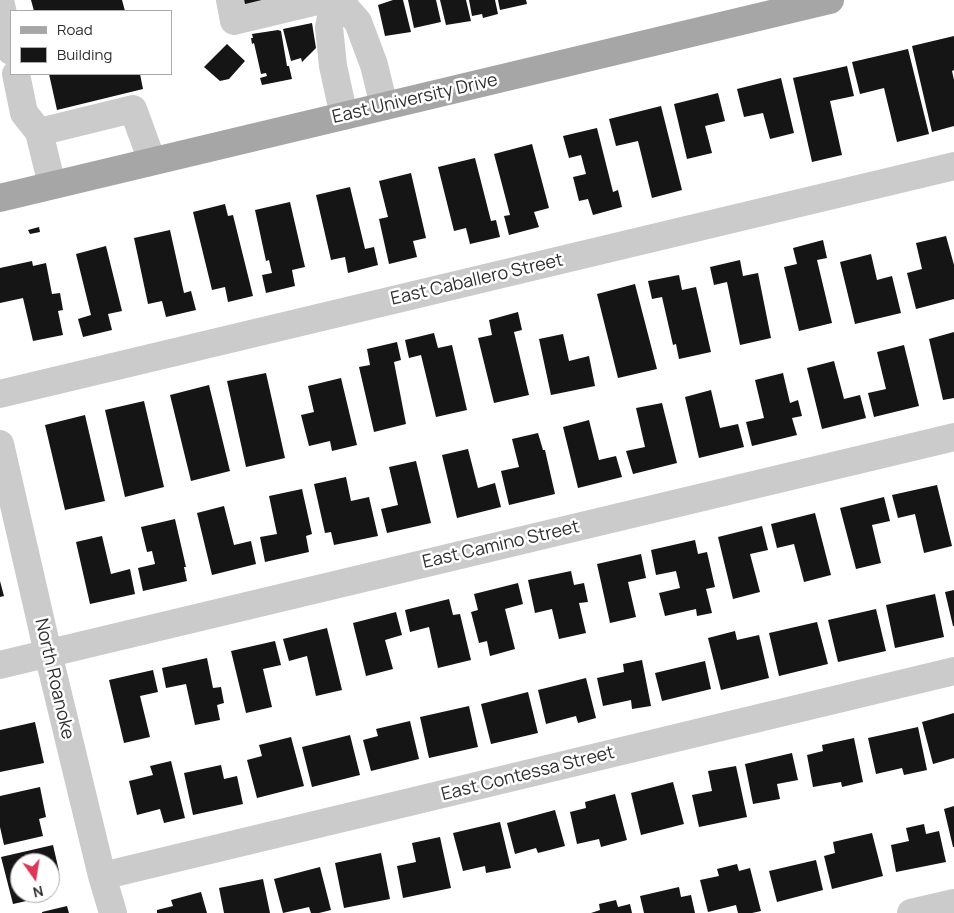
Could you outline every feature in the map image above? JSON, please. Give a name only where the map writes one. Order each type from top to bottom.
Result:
[{"type":"main road","name":"East University Drive","points":[[0,198],[830,0]]},
{"type":"street","points":[[0,0],[10,46]]},
{"type":"street","points":[[232,10],[322,0]]},
{"type":"street","points":[[344,116],[333,66],[329,27],[337,0],[358,22],[374,65],[384,106]]},
{"type":"street","points":[[16,75],[24,113],[39,132],[52,185]]},
{"type":"street","points":[[39,132],[132,109],[152,161]]},
{"type":"street","name":"East Caballero Street","points":[[0,394],[954,166]]},
{"type":"street","name":"East Camino Street","points":[[0,665],[954,437]]},
{"type":"street","name":"North Roanoke","points":[[0,444],[48,653],[102,876],[113,913]]},
{"type":"street","name":"East Contessa Street","points":[[102,876],[954,672]]},
{"type":"street","points":[[911,913],[954,903]]},
{"type":"building","points":[[31,0],[122,0],[125,10],[34,10]]},
{"type":"building","points":[[243,0],[268,0],[244,6]]},
{"type":"building","points":[[393,0],[403,0],[411,32],[385,36],[378,5]]},
{"type":"building","points":[[408,0],[436,0],[441,22],[414,28]]},
{"type":"building","points":[[440,0],[466,0],[471,21],[446,25]]},
{"type":"building","points":[[469,0],[495,0],[498,14],[483,18],[482,14],[472,16]]},
{"type":"building","points":[[498,0],[526,0],[527,4],[500,10]]},
{"type":"building","points":[[312,23],[316,48],[302,62],[301,58],[291,61],[283,29]]},
{"type":"building","points":[[281,31],[287,66],[289,66],[292,79],[262,85],[260,78],[267,76],[266,73],[261,74],[254,43],[252,44],[252,34]]},
{"type":"building","points":[[954,36],[954,70],[952,71],[954,80],[954,126],[932,132],[912,46]]},
{"type":"building","points":[[227,44],[245,61],[229,79],[220,81],[204,67]]},
{"type":"building","points":[[908,49],[929,134],[897,142],[884,88],[860,94],[852,62]]},
{"type":"building","points":[[847,66],[854,96],[830,101],[842,155],[812,162],[793,78]]},
{"type":"building","points":[[49,75],[140,75],[143,89],[57,110]]},
{"type":"building","points":[[781,78],[794,133],[770,139],[763,113],[744,117],[737,89]]},
{"type":"building","points":[[718,93],[725,121],[705,126],[712,153],[687,159],[674,104]]},
{"type":"building","points":[[661,106],[682,190],[652,198],[638,141],[616,146],[609,119]]},
{"type":"building","points":[[597,128],[613,192],[618,190],[622,207],[593,215],[588,199],[579,201],[573,177],[586,174],[581,155],[569,158],[563,136]]},
{"type":"building","points":[[532,144],[549,208],[534,212],[539,227],[509,235],[504,216],[510,215],[494,154]]},
{"type":"building","points":[[475,158],[491,221],[496,220],[500,237],[470,244],[466,228],[454,231],[438,167]]},
{"type":"building","points":[[411,173],[426,238],[413,241],[417,257],[389,264],[379,219],[388,217],[379,181]]},
{"type":"building","points":[[350,187],[365,249],[374,247],[378,265],[348,273],[345,257],[331,260],[316,195]]},
{"type":"building","points":[[290,202],[305,267],[292,270],[295,286],[266,293],[262,275],[272,273],[269,260],[266,261],[255,210]]},
{"type":"building","points":[[225,204],[228,216],[233,215],[253,296],[228,302],[225,287],[212,290],[193,212]]},
{"type":"building","points":[[39,227],[40,232],[30,234],[28,230]]},
{"type":"building","points":[[170,230],[184,293],[191,291],[196,310],[166,317],[162,301],[148,304],[134,238]]},
{"type":"building","points":[[946,236],[954,265],[954,299],[916,309],[907,273],[922,269],[916,243]]},
{"type":"building","points":[[823,240],[827,258],[817,260],[832,323],[799,331],[784,267],[797,264],[793,248]]},
{"type":"building","points":[[106,246],[122,311],[108,314],[112,330],[83,337],[78,319],[91,315],[76,254]]},
{"type":"building","points":[[871,254],[877,280],[892,276],[901,313],[855,324],[840,262]]},
{"type":"building","points":[[740,260],[743,276],[758,273],[771,338],[740,345],[727,282],[714,285],[710,267]]},
{"type":"building","points":[[32,261],[33,266],[46,263],[52,294],[60,293],[63,310],[58,311],[63,335],[33,341],[23,298],[0,303],[0,268]]},
{"type":"building","points":[[679,275],[682,290],[696,287],[711,352],[679,359],[676,344],[673,345],[662,297],[652,299],[648,281]]},
{"type":"building","points":[[635,284],[657,369],[618,378],[597,294]]},
{"type":"building","points":[[518,312],[522,330],[514,332],[529,395],[494,403],[478,338],[492,335],[489,320]]},
{"type":"building","points":[[954,332],[954,398],[943,400],[929,339]]},
{"type":"building","points":[[434,333],[438,348],[452,345],[467,410],[436,417],[421,355],[409,358],[405,340]]},
{"type":"building","points":[[563,334],[569,361],[589,356],[595,386],[551,395],[539,339]]},
{"type":"building","points":[[397,342],[401,360],[394,362],[406,424],[374,432],[359,367],[370,365],[367,349]]},
{"type":"building","points":[[904,345],[919,406],[874,417],[868,393],[886,389],[877,352]]},
{"type":"building","points":[[834,361],[844,399],[860,395],[866,418],[822,429],[807,368]]},
{"type":"building","points":[[266,373],[285,458],[246,467],[227,381]]},
{"type":"building","points":[[783,373],[790,403],[798,400],[802,416],[792,418],[797,435],[752,446],[746,422],[764,418],[755,380]]},
{"type":"building","points":[[341,378],[357,445],[332,451],[330,441],[309,446],[301,415],[314,412],[308,386]]},
{"type":"building","points":[[209,385],[230,471],[191,481],[170,395]]},
{"type":"building","points":[[711,390],[720,428],[738,424],[744,447],[699,458],[685,397]]},
{"type":"building","points":[[144,401],[164,487],[125,497],[105,410]]},
{"type":"building","points":[[662,403],[677,463],[633,474],[626,451],[645,447],[636,408]]},
{"type":"building","points":[[85,415],[105,501],[65,510],[45,425]]},
{"type":"building","points":[[589,420],[599,460],[616,456],[622,477],[578,488],[563,427]]},
{"type":"building","points":[[538,433],[543,450],[545,450],[555,494],[509,505],[501,471],[519,467],[512,439]]},
{"type":"building","points":[[468,449],[478,488],[495,483],[501,507],[457,518],[442,455]]},
{"type":"building","points":[[416,461],[431,523],[387,533],[381,509],[398,505],[389,467]]},
{"type":"building","points":[[346,477],[351,501],[369,497],[378,536],[334,545],[331,532],[325,533],[314,484]]},
{"type":"building","points":[[937,485],[952,546],[924,553],[915,514],[898,518],[892,495]]},
{"type":"building","points":[[302,489],[312,534],[306,536],[309,552],[265,562],[260,537],[277,534],[269,496]]},
{"type":"building","points":[[884,497],[890,521],[872,525],[881,563],[856,569],[840,508]]},
{"type":"building","points":[[224,506],[234,545],[251,541],[256,564],[212,575],[197,513]]},
{"type":"building","points":[[815,513],[831,575],[804,582],[794,544],[777,548],[771,524]]},
{"type":"building","points":[[175,519],[186,567],[184,567],[187,581],[143,591],[138,568],[155,564],[152,551],[147,552],[141,527]]},
{"type":"building","points":[[762,526],[768,550],[750,554],[760,592],[733,599],[718,537]]},
{"type":"building","points":[[102,536],[111,574],[130,569],[135,594],[90,604],[76,542]]},
{"type":"building","points":[[695,540],[698,554],[707,552],[715,587],[706,589],[712,613],[697,616],[696,609],[665,616],[659,593],[680,588],[676,571],[656,575],[651,550]]},
{"type":"building","points":[[641,554],[646,578],[628,582],[636,617],[610,623],[597,564]]},
{"type":"building","points":[[571,571],[574,585],[584,583],[588,602],[579,603],[586,633],[559,639],[552,609],[535,613],[528,580]]},
{"type":"building","points":[[0,581],[4,596],[0,597]]},
{"type":"building","points":[[518,583],[523,604],[505,609],[515,649],[490,656],[487,641],[479,643],[471,612],[478,610],[474,594]]},
{"type":"building","points":[[954,590],[954,626],[953,626],[945,592]]},
{"type":"building","points":[[935,594],[944,637],[895,648],[886,605]]},
{"type":"building","points":[[449,599],[453,615],[460,614],[471,660],[438,668],[429,627],[410,632],[405,610]]},
{"type":"building","points":[[876,609],[886,651],[838,662],[828,620]]},
{"type":"building","points":[[396,612],[402,635],[385,640],[393,669],[366,676],[353,623]]},
{"type":"building","points":[[817,622],[828,664],[779,676],[769,633]]},
{"type":"building","points":[[327,628],[342,690],[316,696],[307,656],[289,661],[283,639]]},
{"type":"building","points":[[735,631],[737,640],[759,635],[769,678],[721,690],[708,638]]},
{"type":"building","points":[[275,641],[281,665],[263,669],[272,707],[246,713],[231,651]]},
{"type":"building","points":[[207,658],[213,688],[221,687],[224,703],[217,705],[220,720],[195,725],[186,684],[166,688],[162,668]]},
{"type":"building","points":[[642,660],[651,706],[632,709],[631,700],[603,706],[597,678],[624,672],[623,664]]},
{"type":"building","points":[[705,661],[711,689],[662,701],[655,673]]},
{"type":"building","points":[[153,670],[158,692],[140,696],[150,737],[124,743],[109,680]]},
{"type":"building","points":[[586,678],[596,718],[578,723],[576,716],[546,724],[538,690]]},
{"type":"building","points":[[528,692],[538,733],[491,744],[481,704]]},
{"type":"building","points":[[469,706],[478,747],[429,758],[420,717]]},
{"type":"building","points":[[954,713],[954,758],[933,764],[922,722]]},
{"type":"building","points":[[410,721],[419,759],[371,771],[363,740],[378,736],[376,729]]},
{"type":"building","points":[[35,722],[44,763],[0,772],[0,730]]},
{"type":"building","points":[[918,727],[927,770],[904,775],[902,768],[876,774],[868,738]]},
{"type":"building","points":[[350,735],[360,775],[312,787],[302,747]]},
{"type":"building","points":[[291,737],[304,786],[257,798],[247,760],[262,756],[259,745]]},
{"type":"building","points":[[854,738],[863,782],[842,787],[841,782],[813,787],[807,755],[823,751],[822,745]]},
{"type":"building","points":[[792,753],[798,780],[777,784],[780,799],[753,804],[745,764]]},
{"type":"building","points":[[171,761],[185,818],[164,823],[160,809],[137,815],[129,781],[153,775],[150,766]]},
{"type":"building","points":[[221,765],[224,779],[237,776],[243,804],[193,815],[184,773]]},
{"type":"building","points":[[736,766],[747,817],[699,827],[692,795],[712,791],[708,771]]},
{"type":"building","points":[[673,782],[684,824],[641,835],[631,793]]},
{"type":"building","points":[[40,787],[46,817],[39,819],[43,836],[4,845],[0,827],[0,796]]},
{"type":"building","points":[[615,794],[627,840],[601,847],[599,839],[577,844],[570,812],[586,808],[585,802]]},
{"type":"building","points":[[954,806],[954,847],[953,847],[944,809]]},
{"type":"building","points":[[555,810],[565,846],[538,853],[536,848],[515,854],[507,823]]},
{"type":"building","points":[[500,822],[511,868],[486,873],[485,866],[463,871],[453,833]]},
{"type":"building","points":[[924,824],[926,834],[939,831],[946,862],[896,872],[891,845],[909,841],[906,828]]},
{"type":"building","points":[[872,833],[883,876],[832,889],[824,856],[835,853],[833,842]]},
{"type":"building","points":[[440,837],[451,888],[403,898],[397,866],[416,862],[412,843]]},
{"type":"building","points":[[53,845],[55,853],[18,853]]},
{"type":"building","points":[[381,853],[390,899],[344,908],[335,863]]},
{"type":"building","points":[[10,855],[10,892],[1,857]]},
{"type":"building","points":[[816,860],[823,890],[777,902],[769,871]]},
{"type":"building","points":[[737,864],[739,871],[750,868],[761,911],[738,913],[736,905],[708,912],[700,880],[719,876],[717,869]]},
{"type":"building","points":[[320,867],[331,910],[311,913],[309,907],[283,913],[274,879]]},
{"type":"building","points":[[263,879],[270,913],[224,913],[219,888]]},
{"type":"building","points":[[679,887],[681,897],[691,895],[695,913],[644,913],[640,896]]},
{"type":"building","points":[[201,892],[207,913],[157,913],[157,910],[173,906],[171,900]]},
{"type":"building","points":[[616,900],[618,907],[630,904],[632,913],[591,913],[600,910],[599,904]]},
{"type":"building","points":[[67,906],[69,913],[42,913],[42,912]]}]
